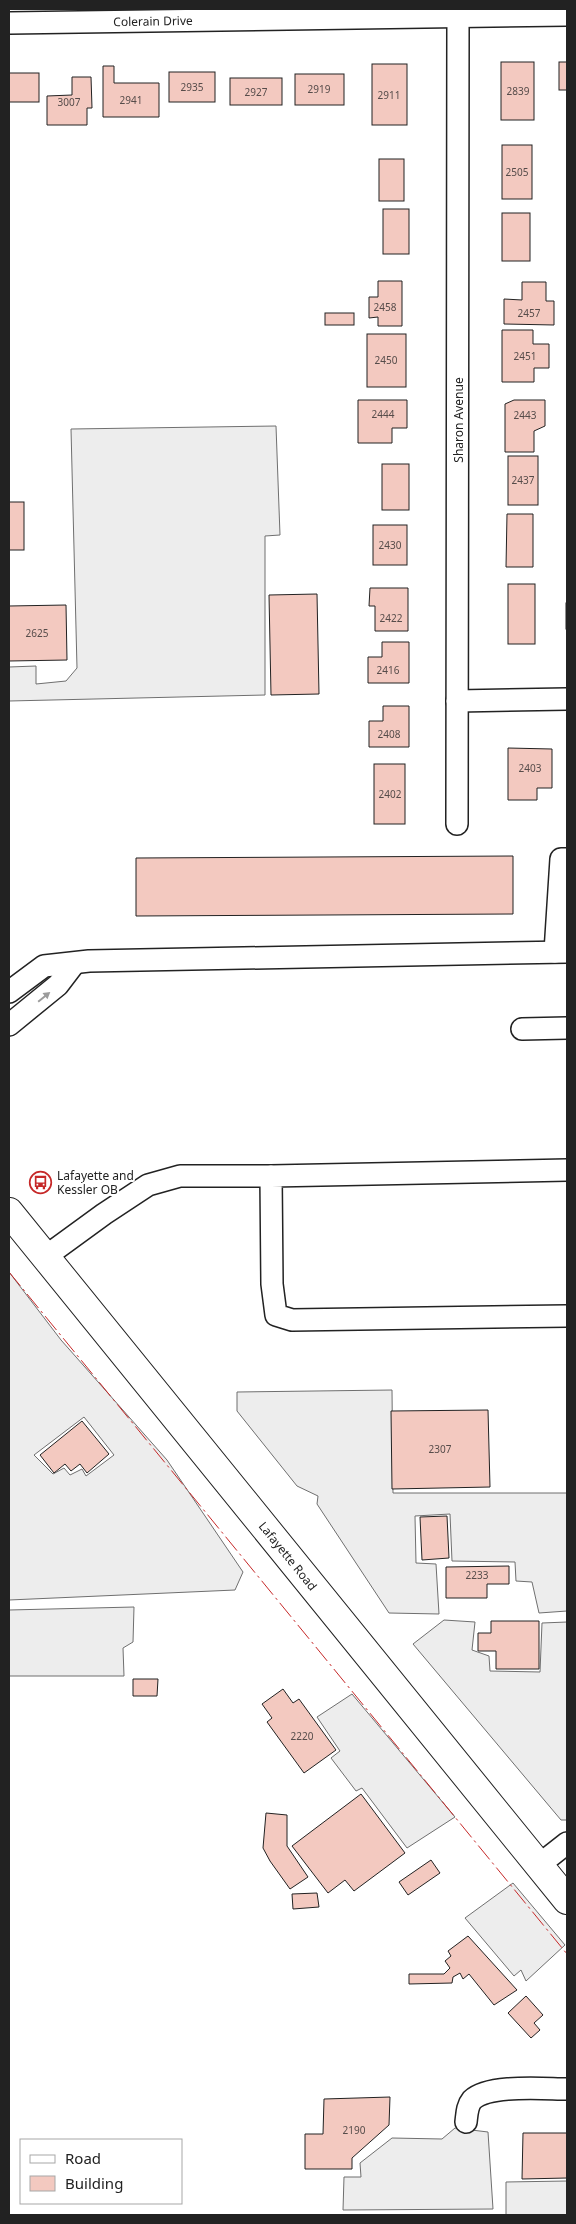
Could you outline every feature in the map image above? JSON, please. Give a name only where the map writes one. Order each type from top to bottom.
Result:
[{"type":"main road","name":"Lafayette Road","points":[[9,1212],[567,1900]]},
{"type":"street","name":"Colerain Drive","points":[[9,23],[567,15]]},
{"type":"street","name":"Sharon Avenue","points":[[457,824],[458,16]]},
{"type":"street","points":[[458,700],[567,699]]},
{"type":"street","points":[[9,992],[44,966],[89,962],[561,952],[561,859],[567,859]]},
{"type":"street","points":[[9,1025],[58,985],[74,964]]},
{"type":"street","points":[[522,1029],[567,1028]]},
{"type":"street","points":[[45,1257],[148,1185],[180,1176],[567,1170]]},
{"type":"street","points":[[271,1176],[272,1284],[276,1315],[292,1320],[567,1316]]},
{"type":"street","points":[[539,1865],[567,1843]]},
{"type":"street","points":[[466,2122],[467,2110],[471,2101],[482,2094],[498,2090],[567,2089]]},
{"type":"shaded area","points":[[276,426],[280,535],[265,536],[265,695],[9,701],[9,667],[36,666],[36,684],[66,681],[77,668],[71,429]]},
{"type":"shaded area","points":[[9,1272],[61,1340],[167,1460],[243,1572],[235,1590],[9,1600]],"holes":[[[84,1417],[114,1455],[86,1476],[82,1469],[70,1475],[64,1468],[53,1474],[34,1455]]]},
{"type":"shaded area","points":[[392,1390],[393,1493],[567,1493],[567,1611],[539,1613],[532,1582],[516,1581],[515,1562],[452,1561],[450,1514],[415,1516],[416,1563],[436,1564],[439,1614],[389,1613],[317,1504],[318,1496],[297,1486],[237,1411],[237,1392]]},
{"type":"shaded area","points":[[134,1607],[133,1642],[123,1648],[124,1676],[9,1676],[9,1610]]},
{"type":"shaded area","points":[[444,1620],[475,1622],[472,1650],[489,1656],[490,1671],[540,1672],[542,1623],[567,1622],[567,1820],[561,1820],[413,1644]]},
{"type":"shaded area","points":[[352,1694],[455,1817],[407,1848],[362,1788],[356,1791],[331,1758],[340,1751],[317,1717]]},
{"type":"shaded area","points":[[513,1883],[565,1945],[526,1981],[521,1970],[514,1976],[465,1918]]},
{"type":"shaded area","points":[[455,2128],[488,2132],[493,2209],[343,2210],[344,2177],[361,2177],[360,2163],[392,2138],[442,2139]]},
{"type":"shaded area","points":[[567,2181],[567,2215],[506,2215],[506,2182]]},
{"type":"building","points":[[501,62],[534,62],[534,120],[501,120]]},
{"type":"building","points":[[559,62],[567,62],[567,90],[559,90]]},
{"type":"building","points":[[372,64],[407,64],[407,125],[372,125]]},
{"type":"building","points":[[103,66],[114,66],[114,83],[159,83],[159,117],[103,117]]},
{"type":"building","points":[[169,72],[215,72],[215,102],[169,102]]},
{"type":"building","points":[[9,73],[39,73],[39,102],[9,102]]},
{"type":"building","points":[[295,74],[344,74],[344,105],[295,105]]},
{"type":"building","points":[[72,77],[91,77],[92,108],[87,108],[87,125],[47,125],[47,96],[72,95]]},
{"type":"building","points":[[230,78],[282,78],[282,105],[230,105]]},
{"type":"building","points":[[502,145],[532,145],[532,199],[502,199]]},
{"type":"building","points":[[379,159],[404,159],[404,201],[379,201]]},
{"type":"building","points":[[383,209],[409,209],[409,254],[383,254]]},
{"type":"building","points":[[502,213],[530,213],[530,261],[502,261]]},
{"type":"building","points":[[378,281],[402,281],[402,326],[378,326],[378,317],[369,318],[369,297],[378,297]]},
{"type":"building","points":[[522,282],[546,282],[546,301],[554,301],[554,325],[504,324],[504,299],[522,300]]},
{"type":"building","points":[[325,313],[354,313],[354,325],[325,325]]},
{"type":"building","points":[[502,330],[533,330],[533,344],[549,344],[549,368],[534,368],[534,382],[502,382]]},
{"type":"building","points":[[367,334],[406,334],[406,387],[367,387]]},
{"type":"building","points":[[358,400],[407,400],[407,428],[392,428],[392,443],[358,443]]},
{"type":"building","points":[[514,400],[545,400],[545,426],[534,431],[534,452],[505,452],[505,404]]},
{"type":"building","points":[[508,456],[538,456],[538,505],[508,505]]},
{"type":"building","points":[[382,464],[409,464],[409,510],[382,510]]},
{"type":"building","points":[[9,502],[24,502],[24,550],[9,550]]},
{"type":"building","points":[[507,514],[533,514],[533,567],[506,567]]},
{"type":"building","points":[[373,525],[407,525],[407,565],[373,565]]},
{"type":"building","points":[[508,584],[535,584],[535,644],[508,644]]},
{"type":"building","points":[[370,588],[408,588],[408,631],[375,631],[375,606],[369,606]]},
{"type":"building","points":[[317,594],[319,694],[271,695],[269,595]]},
{"type":"building","points":[[567,603],[567,629],[566,629]]},
{"type":"building","points":[[66,605],[67,660],[9,661],[9,606]]},
{"type":"building","points":[[382,642],[409,642],[409,683],[368,683],[368,657],[382,657]]},
{"type":"building","points":[[383,706],[409,706],[409,747],[369,747],[369,721],[383,721]]},
{"type":"building","points":[[508,748],[552,749],[552,788],[537,788],[537,800],[508,800]]},
{"type":"building","points":[[374,764],[405,764],[405,824],[374,824]]},
{"type":"building","points":[[513,856],[513,914],[136,916],[136,858]]},
{"type":"building","points":[[488,1410],[490,1487],[392,1489],[391,1411]]},
{"type":"building","points":[[82,1421],[109,1454],[87,1473],[80,1464],[71,1471],[65,1464],[54,1473],[40,1455]]},
{"type":"building","points":[[447,1516],[449,1558],[422,1560],[420,1517]]},
{"type":"building","points":[[509,1566],[509,1584],[487,1584],[487,1598],[446,1598],[446,1567]]},
{"type":"building","points":[[491,1621],[539,1621],[539,1669],[496,1669],[496,1651],[478,1651],[478,1633],[491,1633]]},
{"type":"building","points":[[133,1679],[158,1679],[157,1696],[133,1696]]},
{"type":"building","points":[[283,1689],[293,1703],[299,1699],[336,1750],[304,1773],[267,1722],[272,1718],[262,1704]]},
{"type":"building","points":[[361,1794],[405,1853],[354,1891],[345,1880],[328,1893],[292,1846]]},
{"type":"building","points":[[266,1813],[287,1815],[287,1846],[308,1877],[290,1889],[263,1848]]},
{"type":"building","points":[[431,1860],[440,1873],[408,1895],[399,1882]]},
{"type":"building","points":[[317,1893],[319,1907],[293,1909],[292,1894]]},
{"type":"building","points":[[468,1936],[517,1990],[494,2005],[469,1974],[463,1979],[460,1973],[453,1977],[452,1983],[409,1984],[409,1974],[444,1974],[450,1968],[445,1961],[451,1956],[448,1951]]},
{"type":"building","points":[[526,1996],[543,2015],[534,2023],[540,2030],[531,2038],[508,2013]]},
{"type":"building","points":[[390,2097],[389,2125],[352,2158],[352,2169],[305,2169],[305,2134],[323,2134],[324,2099]]},
{"type":"building","points":[[523,2133],[567,2133],[567,2178],[522,2179]]},
{"type":"power","points":[[9,1272],[567,1954]]},
{"type":"place","name":"Lafayette and Kessler OB","points":[[41,1182]]}]
